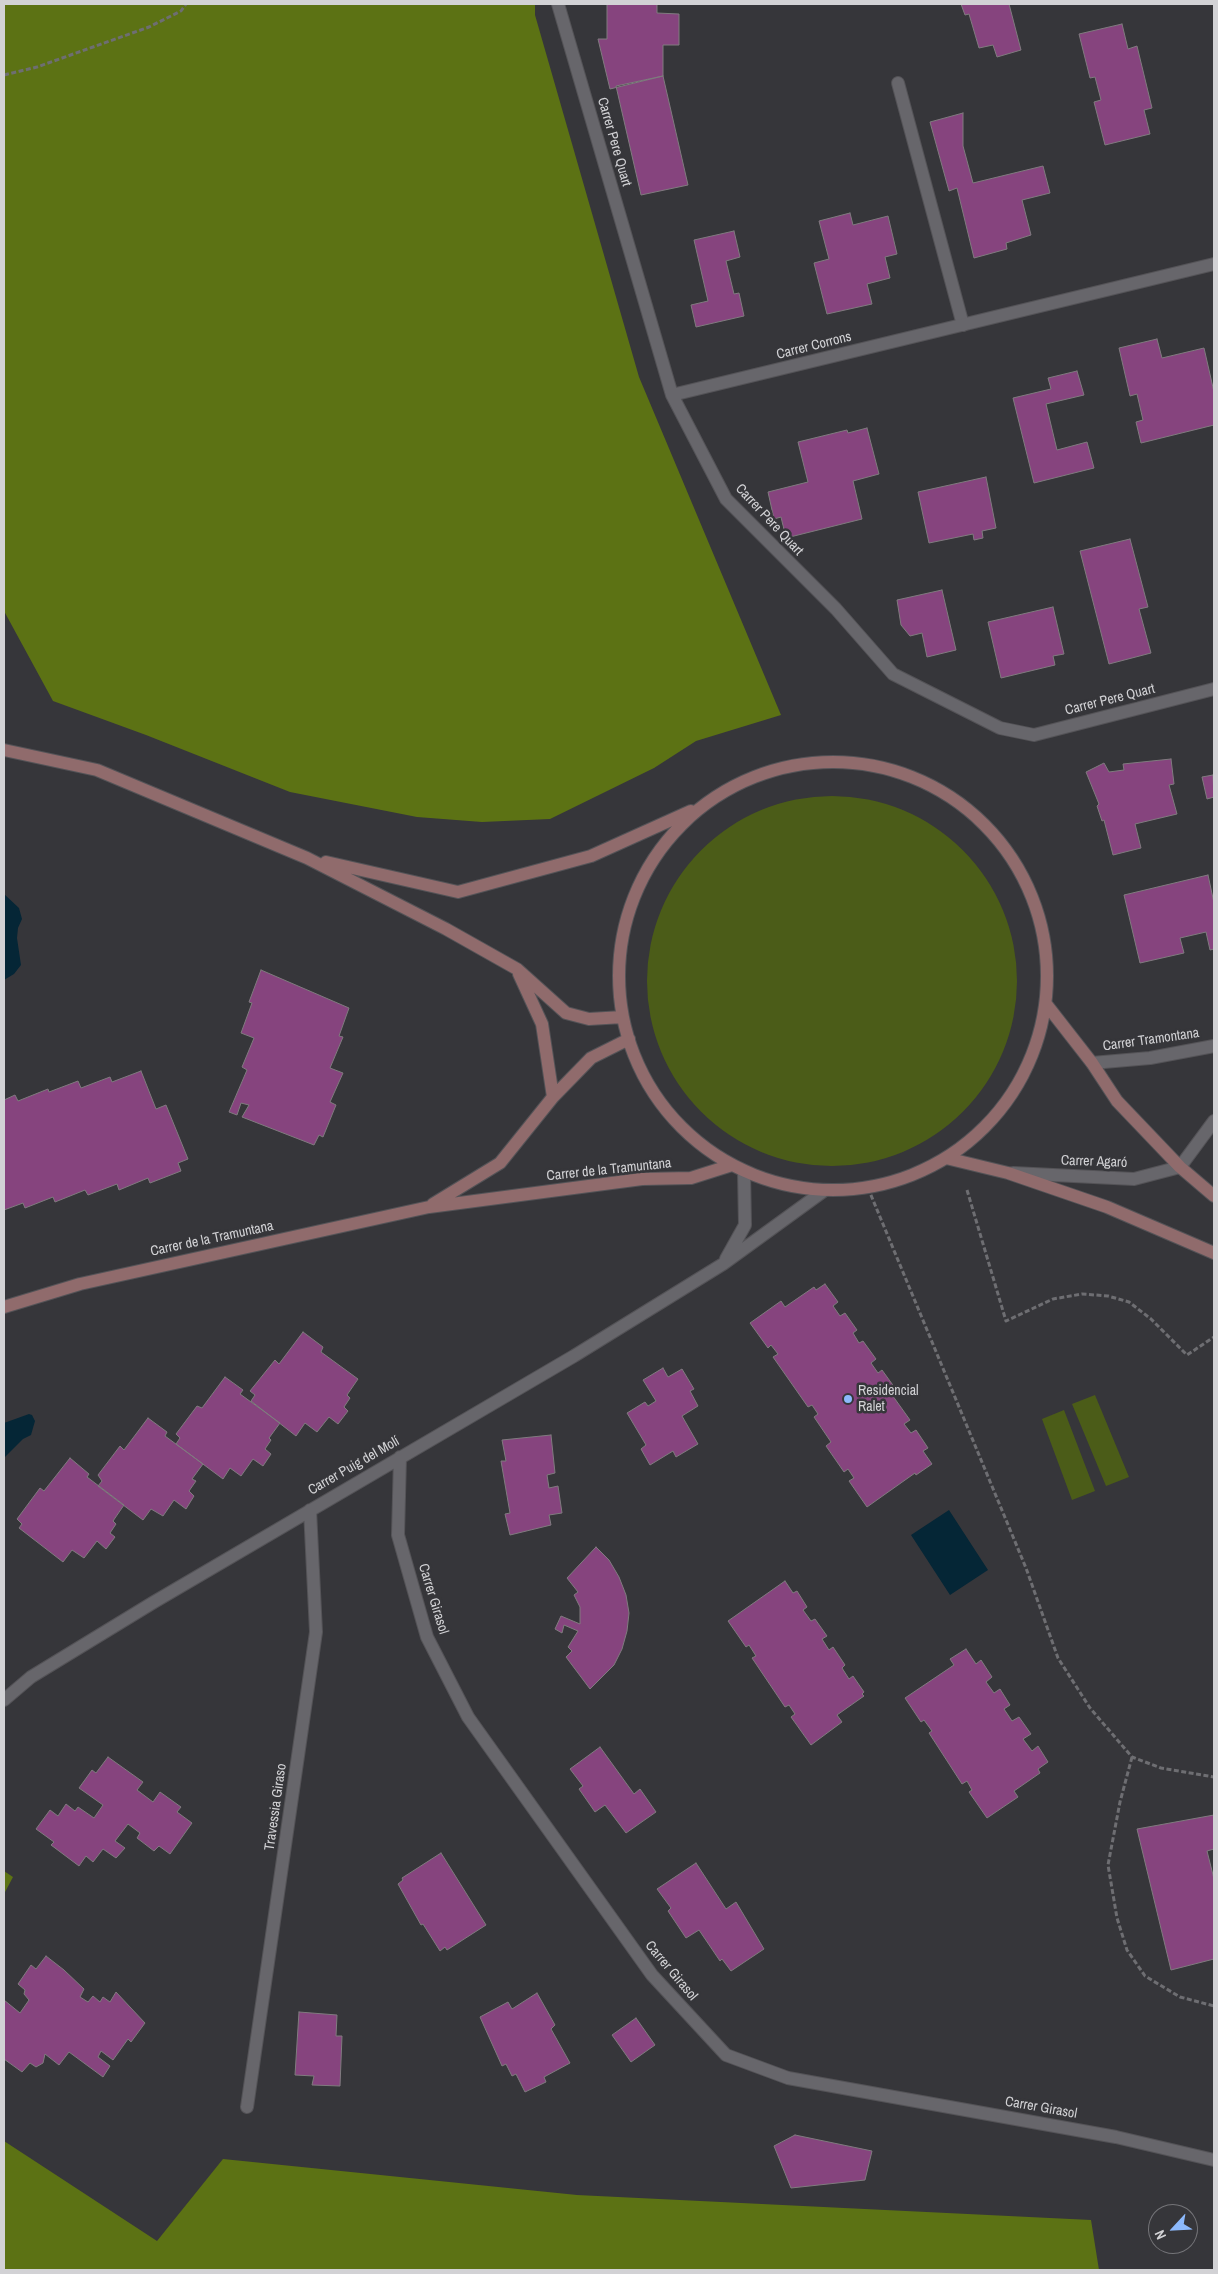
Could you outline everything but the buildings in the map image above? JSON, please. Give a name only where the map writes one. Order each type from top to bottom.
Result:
[{"type":"main road","points":[[4,750],[97,770],[307,858],[446,929],[517,969],[566,1013],[589,1019],[623,1017]]},
{"type":"main road","points":[[831,761],[876,766],[898,771],[940,790],[977,817],[1008,852],[1026,885],[1044,935],[1047,958],[1046,1004],[1036,1046],[1014,1092],[981,1132],[952,1160],[916,1174],[868,1188],[825,1190],[783,1184],[744,1171],[695,1139],[663,1106],[643,1074],[629,1039],[623,1017],[620,990],[620,951],[625,925],[638,887],[665,842],[702,806],[721,792],[763,772],[808,762],[831,761]]},
{"type":"main road","points":[[307,858],[458,892],[591,856],[702,806]]},
{"type":"main road","points":[[517,969],[542,1024],[553,1097]]},
{"type":"main road","points":[[1046,1004],[1092,1063],[1118,1101],[1180,1167],[1214,1196]]},
{"type":"main road","name":"Carrer de la Tramuntana","points":[[429,1207],[500,1163],[553,1097],[591,1058],[629,1039]]},
{"type":"main road","points":[[952,1160],[1008,1172],[1107,1207],[1214,1253]]},
{"type":"main road","name":"Carrer de la Tramuntana","points":[[4,1307],[80,1284],[429,1207],[642,1179],[691,1178],[732,1164]]},
{"type":"street","name":"Carrer Pere Quart","points":[[558,4],[672,395],[726,499],[836,609],[893,674],[1000,728],[1034,735],[1214,689]]},
{"type":"street","points":[[898,83],[963,325]]},
{"type":"street","name":"Carrer Corrons","points":[[672,395],[1214,264]]},
{"type":"street","name":"Carrer Tramontana","points":[[1092,1063],[1150,1058],[1214,1046]]},
{"type":"street","points":[[1180,1167],[1214,1121]]},
{"type":"street","name":"Carrer Agaró","points":[[1008,1172],[1134,1179],[1180,1167]]},
{"type":"street","points":[[723,1264],[745,1225],[744,1171]]},
{"type":"street","points":[[723,1264],[825,1190]]},
{"type":"street","name":"Carrer Puig del Molí","points":[[4,1700],[31,1677],[310,1510],[574,1356],[723,1264]]},
{"type":"street","name":"Carrer Girasol","points":[[400,1457],[398,1535],[427,1637],[468,1717],[652,1975],[726,2055],[788,2078],[1116,2137],[1214,2160]]},
{"type":"street","name":"Travessia Giraso","points":[[247,2107],[316,1632],[310,1510]]},
{"type":"path","points":[[4,75],[37,67],[149,28],[181,11],[186,4]]},
{"type":"path","points":[[952,1160],[1006,1320],[1053,1299],[1082,1294],[1108,1296],[1129,1302],[1151,1319],[1187,1355],[1214,1337]]},
{"type":"path","points":[[868,1188],[1026,1568],[1058,1658],[1090,1708],[1132,1757],[1161,1768],[1214,1777]]},
{"type":"path","points":[[1132,1757],[1120,1802],[1108,1865],[1117,1918],[1126,1950],[1145,1976],[1180,1997],[1214,2006]]},
{"type":"green space","points":[[4,4],[535,4],[535,15],[639,377],[781,715],[696,741],[654,768],[550,819],[482,822],[417,817],[290,792],[146,735],[53,701],[4,611]]},
{"type":"green space","points":[[832,796],[868,800],[903,810],[935,827],[963,850],[986,878],[1003,910],[1013,945],[1017,981],[1013,1017],[1003,1052],[986,1084],[963,1112],[935,1135],[903,1152],[868,1162],[832,1166],[796,1162],[761,1152],[729,1135],[701,1112],[678,1084],[661,1052],[651,1017],[647,981],[651,945],[661,910],[678,878],[701,850],[729,827],[761,810],[796,800]]},
{"type":"green space","points":[[1095,1395],[1129,1477],[1106,1486],[1072,1404]]},
{"type":"green space","points":[[1064,1410],[1095,1491],[1072,1500],[1042,1419]]},
{"type":"green space","points":[[4,1871],[13,1877],[4,1894]]},
{"type":"green space","points":[[4,2141],[157,2241],[223,2159],[577,2195],[1091,2220],[1099,2270],[4,2270]]},
{"type":"water","points":[[4,894],[19,908],[22,919],[18,928],[17,938],[21,965],[14,974],[4,980]]},
{"type":"water","points":[[29,1414],[32,1415],[35,1421],[31,1435],[23,1439],[4,1458],[4,1423]]},
{"type":"water","points":[[949,1510],[988,1570],[950,1595],[911,1535]]},
{"type":"place","name":"Residencial Ralet","points":[[848,1399]]}]
